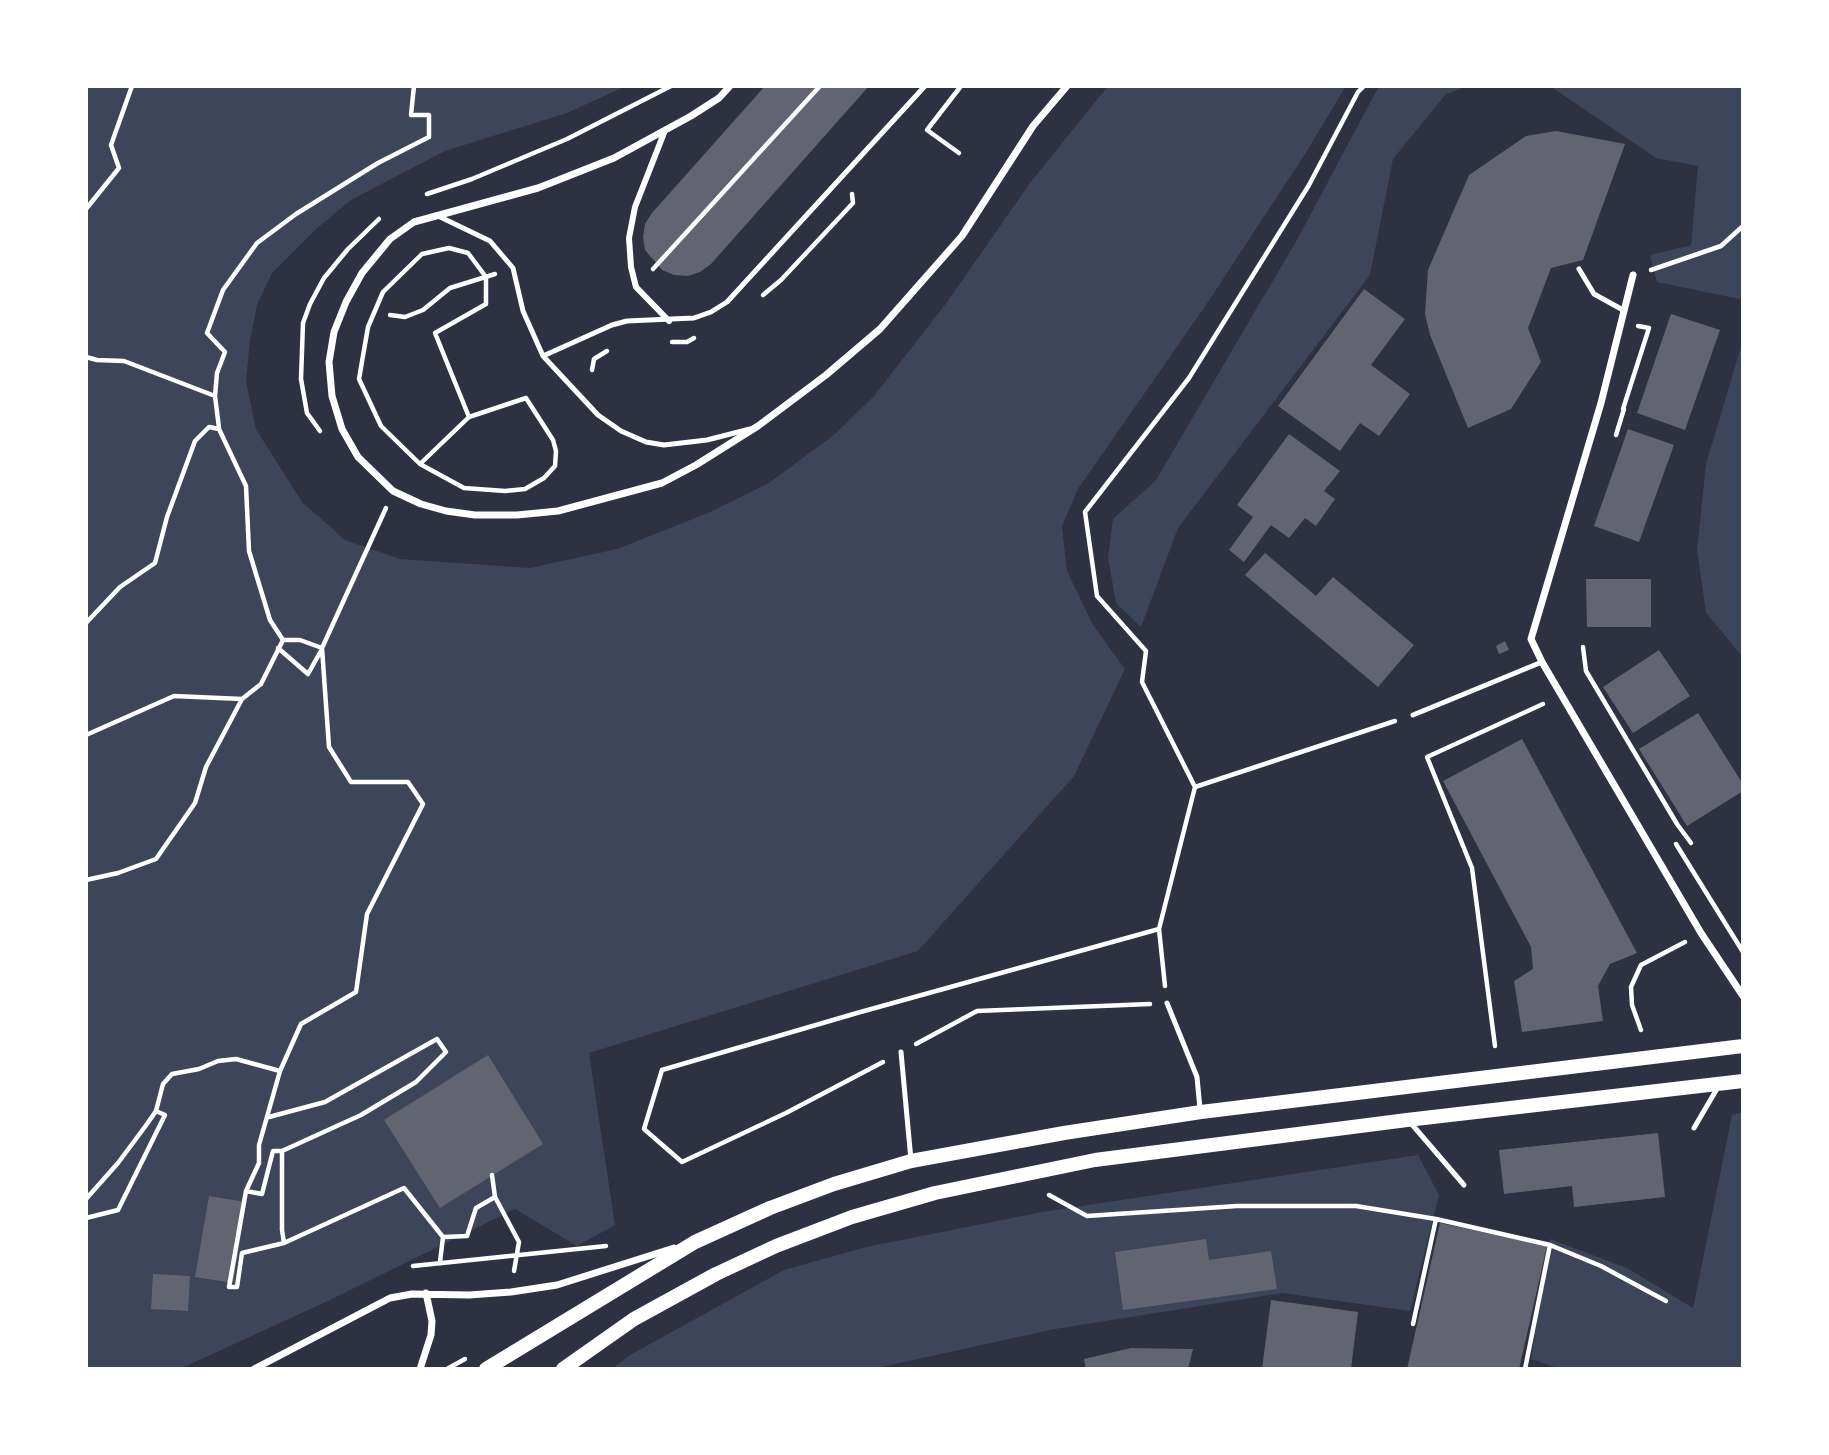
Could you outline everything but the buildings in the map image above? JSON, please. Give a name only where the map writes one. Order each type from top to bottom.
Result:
[{"type":"main road","points":[[486,1369],[695,1242],[770,1208],[834,1184],[911,1161],[1064,1133],[1201,1112],[1743,1046]]},
{"type":"main road","points":[[563,1369],[634,1319],[716,1274],[776,1246],[864,1214],[934,1193],[1096,1160],[1408,1119],[1743,1081]]},
{"type":"street","points":[[730,86],[719,98],[664,133],[614,158],[538,188],[414,222],[390,239],[362,273],[346,302],[334,332],[329,362],[331,396],[342,429],[358,457],[393,491],[421,504],[446,511],[475,515],[517,515],[558,511],[662,483],[696,465],[758,426],[826,375],[880,329],[961,236],[1033,127],[1067,86]]},
{"type":"street","points":[[664,133],[635,206],[629,238],[631,267],[636,287],[669,321]]},
{"type":"street","points":[[1633,275],[1601,403],[1531,639],[1701,933],[1743,996]]},
{"type":"street","points":[[254,1369],[390,1298],[426,1293],[469,1295],[511,1292],[557,1284],[695,1242]]},
{"type":"street","points":[[420,1369],[431,1335],[432,1321],[426,1293]]},
{"type":"lane","points":[[543,356],[611,325],[627,321],[694,318],[727,302],[925,86]]},
{"type":"lane","points":[[436,215],[490,240],[513,268],[523,311],[543,356],[598,415],[621,431],[646,442],[664,444],[707,440],[758,426]]},
{"type":"lane","points":[[1579,269],[1594,294],[1623,310]]},
{"type":"lane","points":[[1413,715],[1542,662]]},
{"type":"lane","points":[[1167,1003],[1197,1077],[1201,1112]]},
{"type":"lane","points":[[901,1052],[911,1161]]},
{"type":"lane","points":[[1693,1128],[1720,1084]]},
{"type":"lane","points":[[1408,1119],[1464,1185]]},
{"type":"path","points":[[86,209],[119,168],[111,145],[132,86]]},
{"type":"path","points":[[283,640],[270,620],[249,551],[246,486],[219,429],[215,396],[217,373],[225,352],[207,333],[223,290],[257,243],[296,214],[366,170],[429,137],[429,116],[411,115],[414,86]]},
{"type":"path","points":[[425,195],[567,139],[671,86]]},
{"type":"path","points":[[636,287],[820,86]]},
{"type":"path","points":[[959,153],[927,130],[961,86]]},
{"type":"path","points":[[1167,1003],[1159,929],[1195,787],[1142,682],[1146,651],[1097,596],[1085,512],[1189,378],[1309,185],[1358,92],[1364,86]]},
{"type":"path","points":[[323,436],[307,413],[301,379],[303,323],[324,278],[374,221],[384,216]]},
{"type":"path","points":[[1633,275],[1721,246],[1743,226]]},
{"type":"path","points":[[420,464],[469,416],[526,398],[552,440],[556,451],[555,466],[544,478],[525,489],[505,491],[464,488],[420,464],[381,426],[359,379],[368,327],[383,292],[422,254],[449,248],[468,253],[486,277],[486,304],[435,333],[469,416]]},
{"type":"path","points":[[390,314],[405,317],[423,310],[450,288],[513,268]]},
{"type":"path","points":[[86,357],[124,361],[215,396]]},
{"type":"path","points":[[1621,418],[1623,409]]},
{"type":"path","points":[[86,622],[120,587],[155,564],[167,517],[195,441],[209,427],[219,429]]},
{"type":"path","points":[[278,648],[308,674],[322,649],[393,491]]},
{"type":"path","points":[[377,503],[398,514]]},
{"type":"path","points":[[86,880],[118,873],[156,859],[195,803],[206,768],[242,699],[261,684],[283,640]]},
{"type":"path","points":[[283,640],[300,640],[322,649]]},
{"type":"path","points":[[1583,647],[1586,671],[1691,843]]},
{"type":"path","points":[[322,649],[329,747],[351,782],[408,782],[423,804],[367,914],[356,992],[301,1024],[280,1071],[259,1145],[259,1163],[246,1191],[229,1287],[237,1287],[242,1253],[284,1243],[404,1188],[443,1237],[440,1262]]},
{"type":"path","points":[[86,735],[174,696],[242,699]]},
{"type":"path","points":[[1495,1046],[1472,868],[1427,757],[1544,703]]},
{"type":"path","points":[[1195,787],[1413,715]]},
{"type":"path","points":[[1641,1030],[1632,1005],[1631,987],[1641,965],[1701,933]]},
{"type":"path","points":[[246,1191],[261,1194],[272,1151],[282,1151],[361,1115],[416,1082],[446,1052],[437,1040],[326,1102],[268,1117]]},
{"type":"path","points":[[86,1199],[136,1140],[156,1111],[163,1084],[172,1074],[199,1069],[218,1061],[236,1059],[280,1071]]},
{"type":"path","points":[[86,1218],[118,1210],[164,1115],[156,1111]]},
{"type":"path","points":[[282,1151],[284,1243]]},
{"type":"path","points":[[1019,1174],[1035,1187],[1087,1216],[1237,1206],[1356,1206],[1436,1219],[1550,1245],[1601,1266],[1666,1301]]},
{"type":"path","points":[[492,1175],[495,1197],[519,1242],[511,1292]]},
{"type":"path","points":[[443,1237],[467,1236],[476,1208],[495,1197]]},
{"type":"path","points":[[1413,1324],[1436,1219]]},
{"type":"path","points":[[1525,1369],[1550,1245]]},
{"type":"path","points":[[413,1266],[610,1246]]},
{"type":"shaded area","points":[[86,86],[626,86],[567,113],[445,151],[351,200],[316,229],[272,273],[257,305],[250,340],[246,381],[256,429],[302,502],[345,540],[400,559],[530,568],[617,549],[708,513],[769,483],[835,434],[874,396],[947,302],[1030,183],[1108,86],[1346,86],[1307,151],[1208,302],[1078,489],[1062,526],[1067,571],[1093,625],[1125,669],[1074,776],[918,951],[589,1053],[615,1225],[577,1246],[515,1209],[330,1300],[180,1369],[86,1369]]},
{"type":"shaded area","points":[[1379,86],[1468,86],[1446,94],[1393,159],[1370,275],[1178,528],[1141,627],[1116,603],[1108,558],[1113,519],[1156,480],[1298,238]]},
{"type":"shaded area","points":[[1550,86],[1743,86],[1743,294],[1739,299],[1657,282],[1650,255],[1691,245],[1698,166],[1656,158]]},
{"type":"shaded area","points":[[1743,340],[1743,657],[1706,613],[1697,550],[1706,464]]},
{"type":"shaded area","points":[[1743,1112],[1743,1369],[1561,1369],[1531,1359],[1550,1239],[1627,1268],[1693,1308],[1732,1115]]},
{"type":"shaded area","points":[[1418,1155],[1439,1195],[1410,1311],[1282,1293],[1055,1329],[872,1369],[612,1369],[630,1355],[784,1270],[866,1247],[1042,1212]]}]
